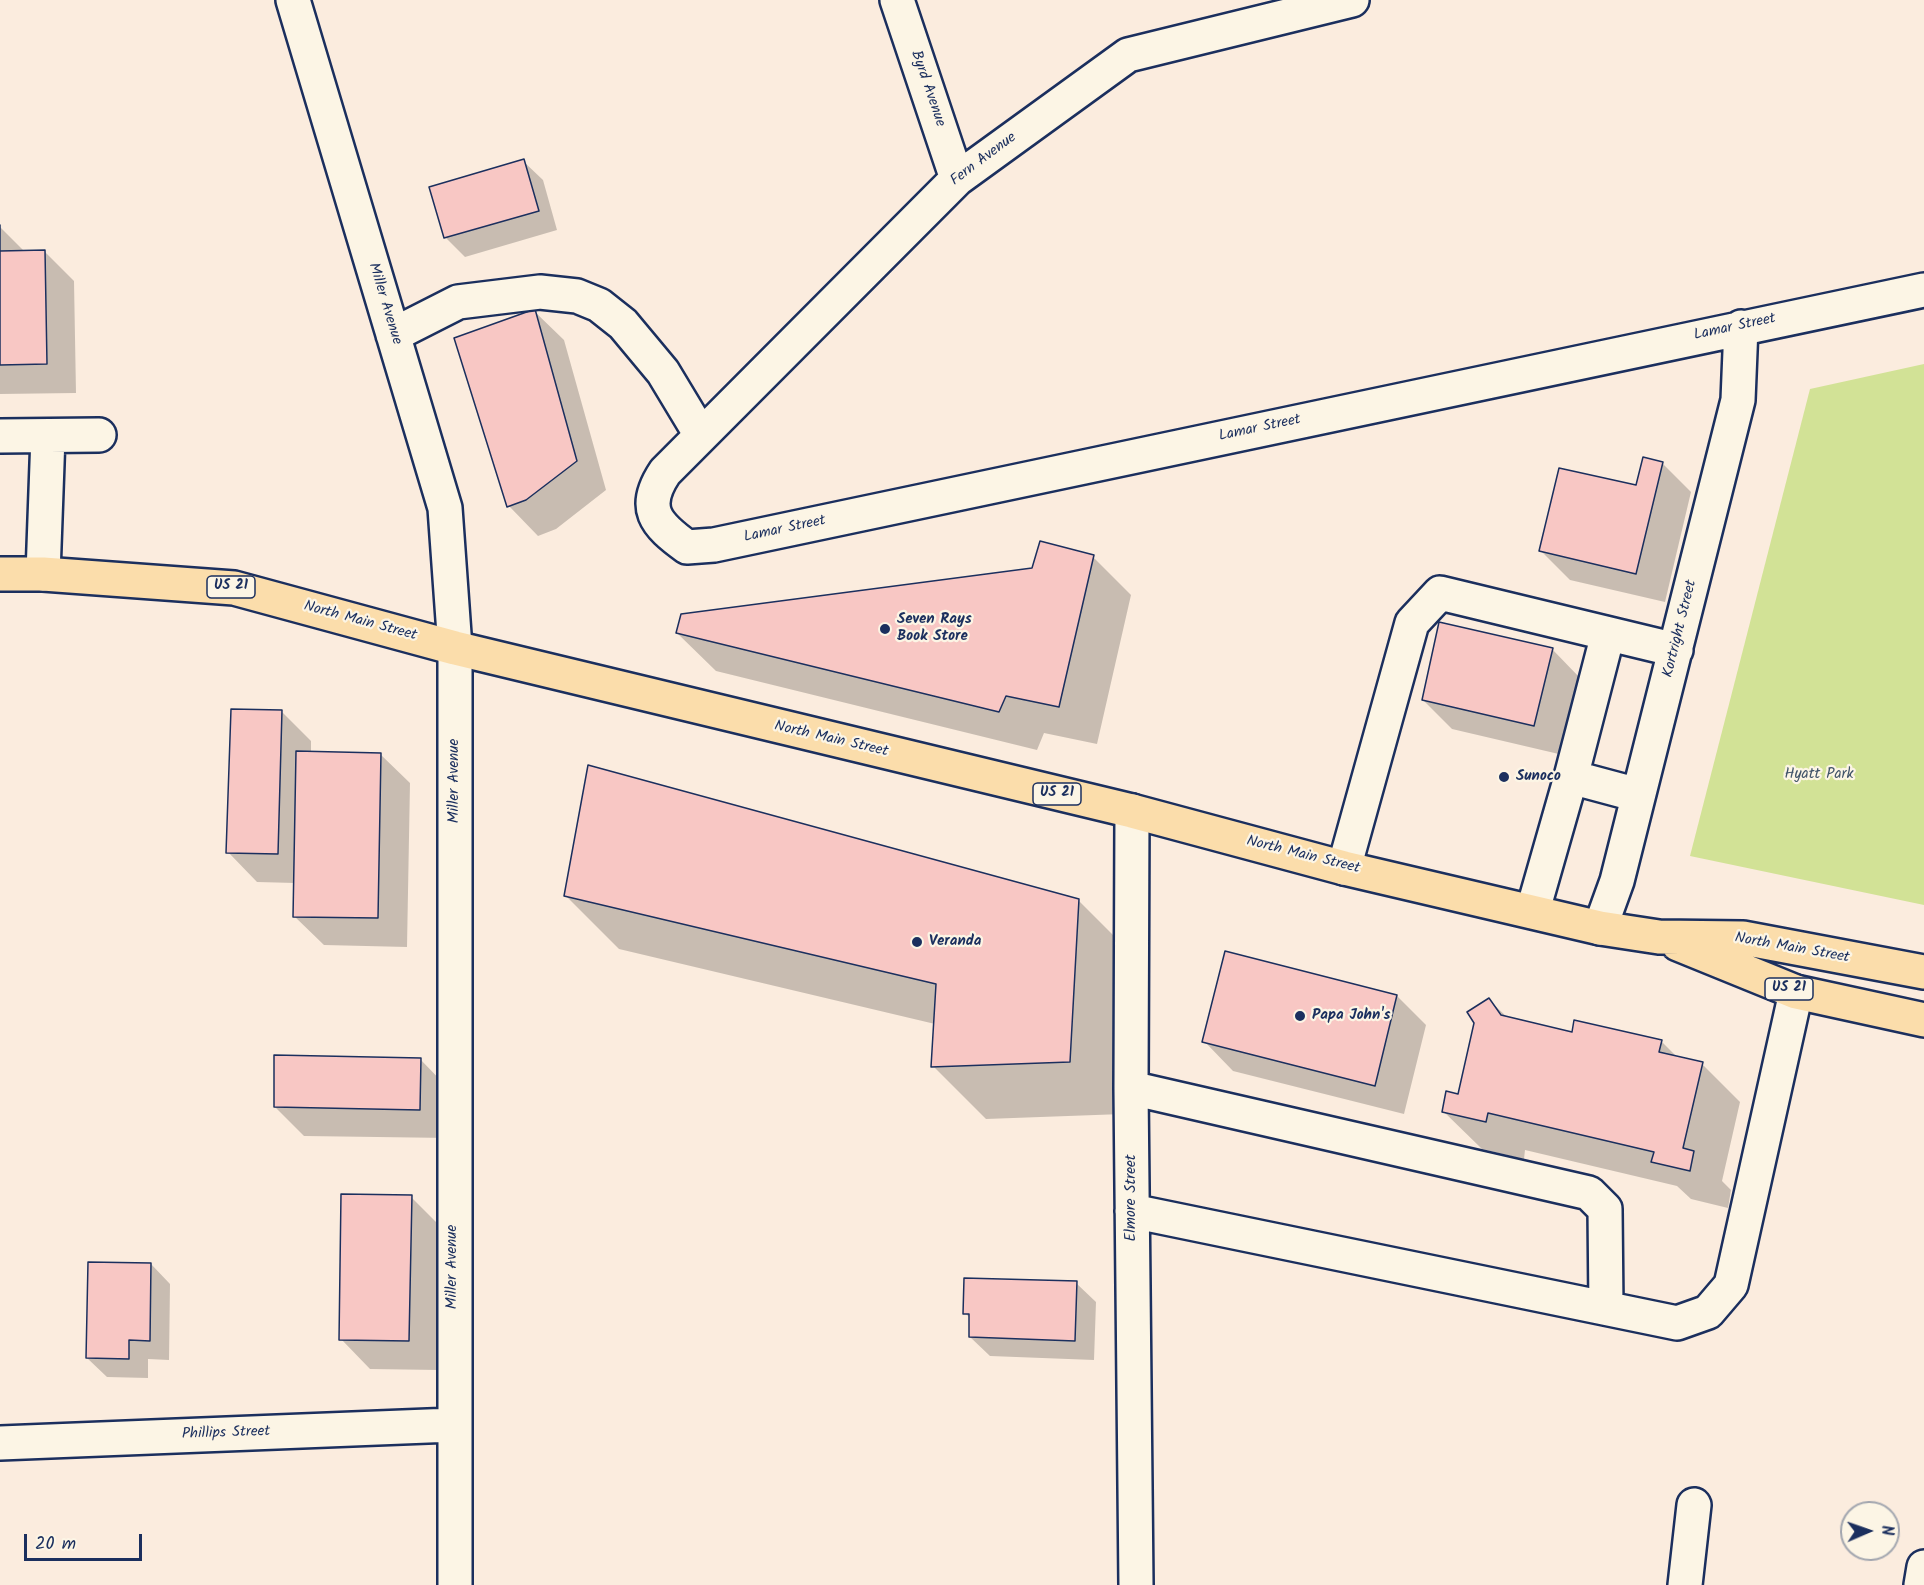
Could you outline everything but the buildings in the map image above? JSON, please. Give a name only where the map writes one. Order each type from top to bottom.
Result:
[{"type":"main road","name":"North Main Street","points":[[0,574],[43,574],[234,588],[455,648],[1132,811],[1344,868],[1533,910],[1600,928],[1659,937],[1743,938],[1924,972]]},
{"type":"main road","name":"North Main Street","points":[[1659,937],[1796,992],[1924,1020]]},
{"type":"street","name":"Miller Avenue","points":[[292,0],[445,508],[455,648],[454,1585]]},
{"type":"street","name":"Byrd Avenue","points":[[897,0],[957,179]]},
{"type":"street","name":"Fern Avenue","points":[[665,472],[957,179],[1128,55],[1352,0]]},
{"type":"street","name":"Lamar Street","points":[[665,472],[654,490],[653,512],[666,532],[687,547],[714,545],[1924,290]]},
{"type":"street","points":[[393,335],[459,302],[540,292],[577,296],[599,305],[623,324],[663,372],[701,435]]},
{"type":"street","name":"Kortright Street","points":[[1600,928],[1617,881],[1738,400],[1741,327]]},
{"type":"street","points":[[0,436],[99,435]]},
{"type":"street","points":[[43,574],[48,436]]},
{"type":"street","points":[[1344,868],[1412,623],[1440,594],[1676,650]]},
{"type":"street","points":[[1533,910],[1608,634]]},
{"type":"street","points":[[1571,777],[1638,795]]},
{"type":"street","name":"Elmore Street","points":[[1132,811],[1131,1088],[1136,1585]]},
{"type":"street","points":[[1132,1211],[1677,1323],[1708,1312],[1731,1285],[1796,992]]},
{"type":"street","points":[[1131,1088],[1589,1193],[1605,1209],[1606,1308]]},
{"type":"street","name":"Phillips Street","points":[[0,1443],[453,1425]]},
{"type":"street","points":[[1685,1585],[1694,1505]]},
{"type":"street","points":[[1921,1585],[1924,1568]]},
{"type":"green space","name":"Hyatt Park","points":[[1924,364],[1924,905],[1690,856],[1810,389]]},
{"type":"place","name":"Seven Rays Book Store","points":[[885,629]]},
{"type":"place","name":"Sunoco","points":[[1504,777]]},
{"type":"place","name":"Veranda","points":[[917,942]]},
{"type":"place","name":"Papa John's","points":[[1300,1016]]}]
